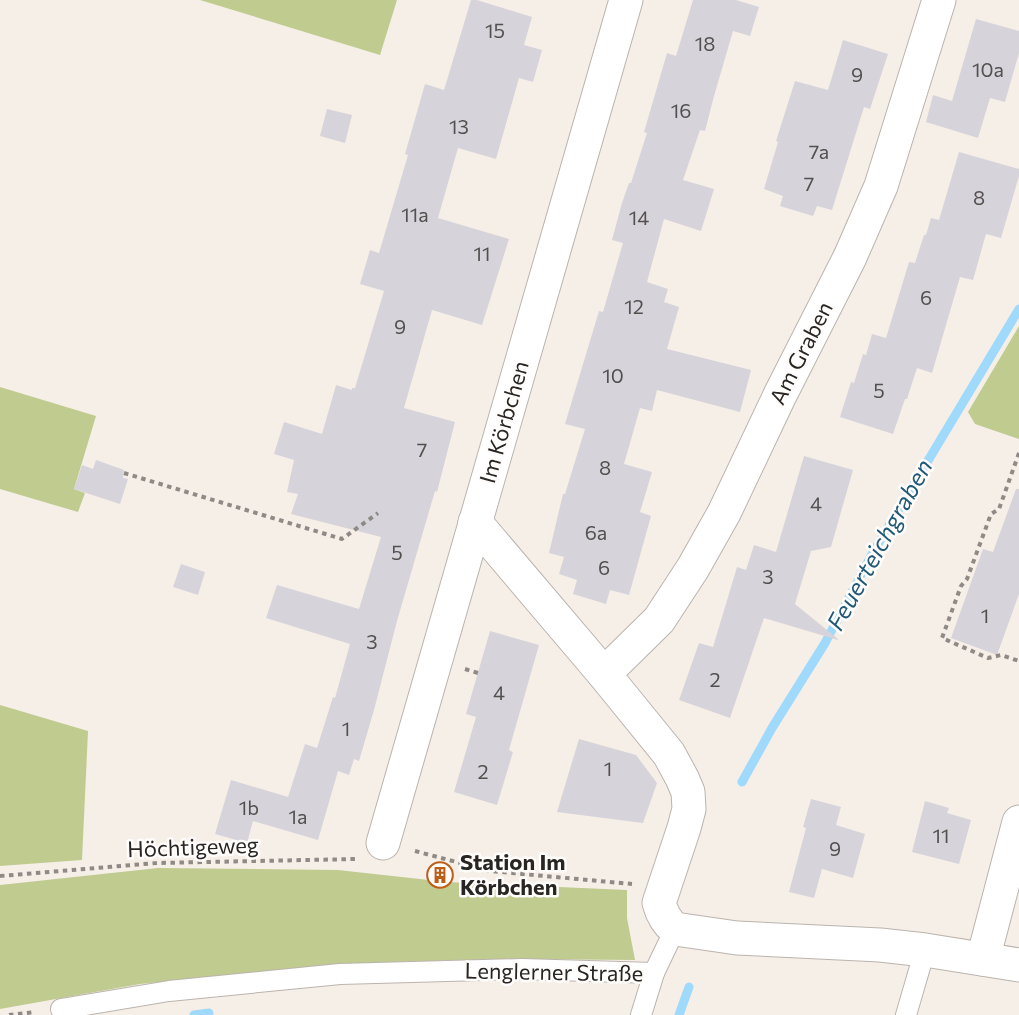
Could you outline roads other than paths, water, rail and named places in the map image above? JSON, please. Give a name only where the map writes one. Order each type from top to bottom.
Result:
[{"type":"street","name":"Im Körbchen","points":[[383,843],[626,0]]},
{"type":"street","name":"Am Graben","points":[[604,674],[659,620],[693,568],[724,513],[780,395],[850,257],[880,186],[939,0]]},
{"type":"street","points":[[475,522],[669,754],[682,778],[688,792],[689,809],[659,903],[662,915],[675,929],[736,938],[880,945],[1019,965]]},
{"type":"street","points":[[983,959],[1019,822]]},
{"type":"lane","name":"Lenglerner Straße","points":[[61,1009],[169,991],[340,974],[522,969],[654,974],[675,929]]},
{"type":"lane","points":[[906,1015],[925,950]]},
{"type":"lane","points":[[641,1015],[654,974]]},
{"type":"waterway","name":"Feuerteichgraben","points":[[742,782],[772,728],[825,643],[872,554],[1019,309]]},
{"type":"waterway","points":[[679,1015],[689,987]]},
{"type":"waterway","points":[[194,1015],[209,1013]]},
{"type":"place","name":"Station Im Körbchen","points":[[440,875]]}]
